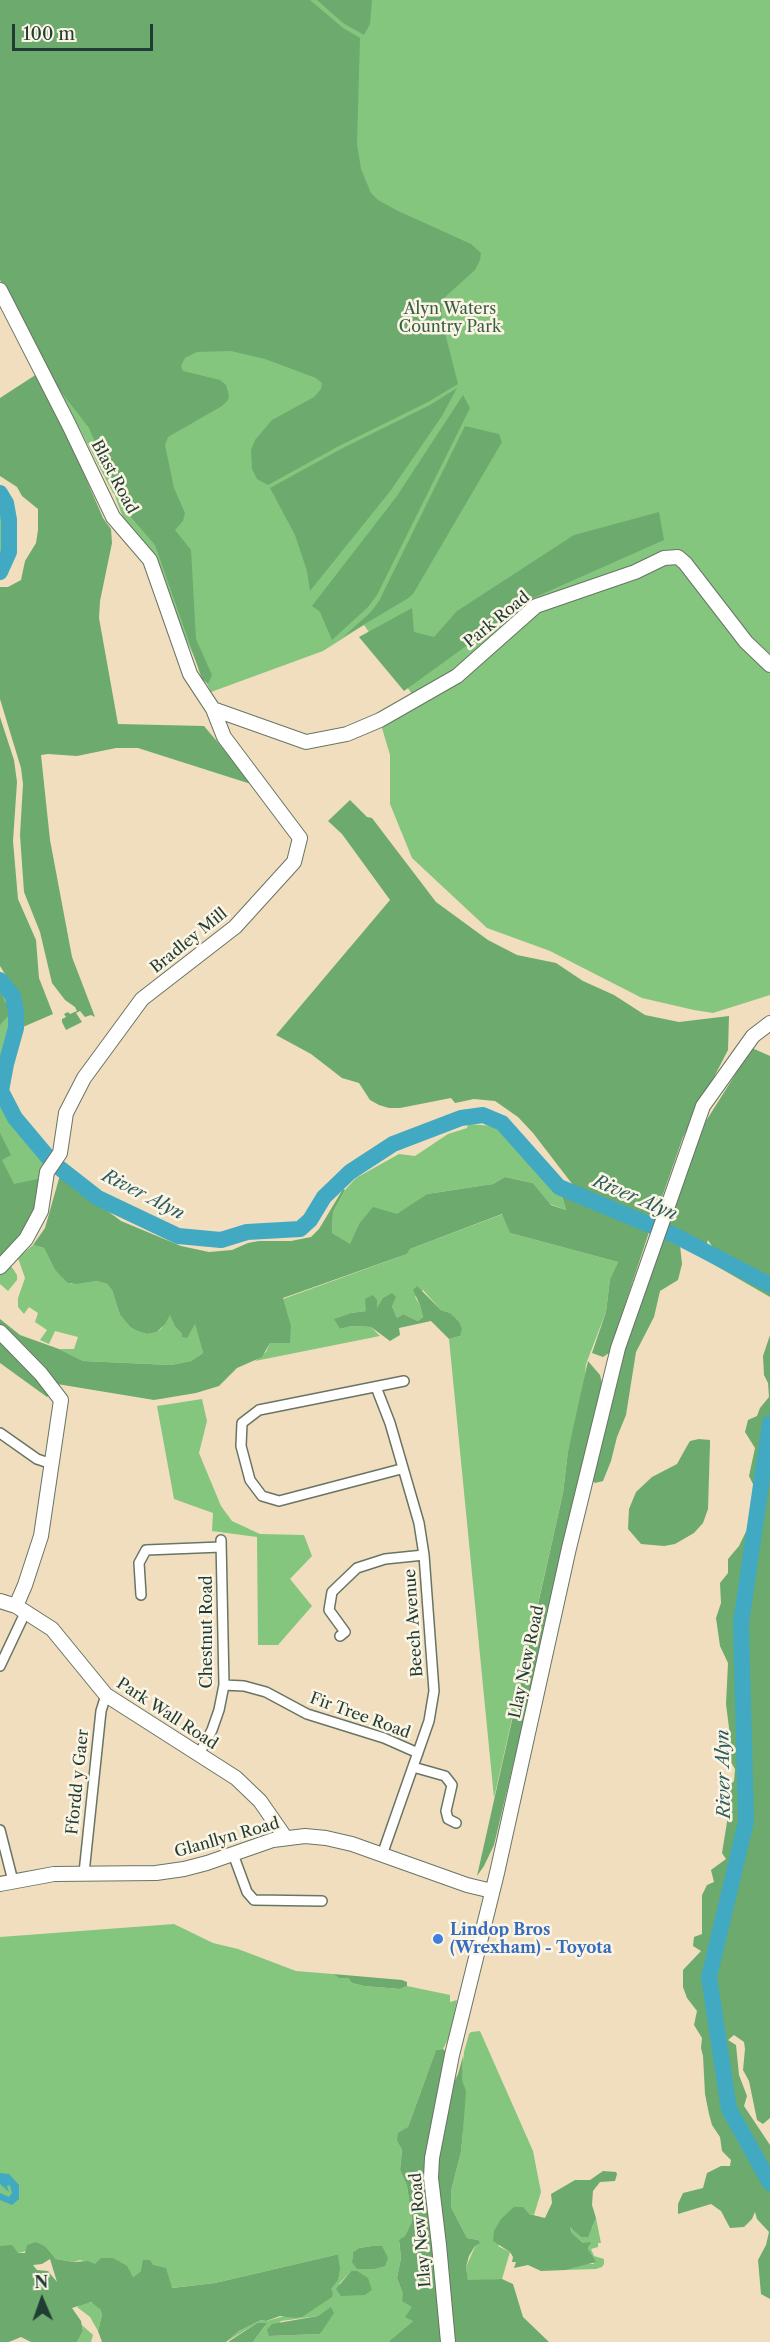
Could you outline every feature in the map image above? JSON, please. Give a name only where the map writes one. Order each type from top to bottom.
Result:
[{"type":"street","name":"Blast Road","points":[[0,290],[113,517],[150,560],[190,674],[213,709]]},
{"type":"street","name":"Park Road","points":[[213,709],[306,742],[347,734],[380,720],[457,676],[536,606],[635,572],[663,558],[678,557],[685,563],[746,642],[770,665]]},
{"type":"street","name":"Bradley Mill","points":[[0,1267],[26,1239],[41,1211],[47,1172],[60,1153],[66,1113],[84,1078],[142,999],[234,927],[294,862],[300,838],[259,787],[224,737],[213,709]]},
{"type":"street","name":"Llay New Road","points":[[448,2342],[440,2245],[431,2178],[432,2158],[452,2055],[492,1891],[569,1548],[618,1348],[703,1106],[753,1036],[770,1023]]},
{"type":"street","points":[[0,1332],[41,1374],[61,1400],[41,1536],[25,1585],[21,1608],[0,1666]]},
{"type":"street","points":[[401,1469],[279,1501],[262,1496],[250,1480],[241,1446],[243,1423],[259,1410],[404,1381]]},
{"type":"street","name":"Beech Avenue","points":[[376,1387],[390,1424],[401,1469],[419,1523],[424,1555],[434,1691],[429,1721],[382,1855]]},
{"type":"street","points":[[0,1433],[37,1459],[52,1464]]},
{"type":"street","name":"Chestnut Road","points":[[143,1592],[139,1563],[146,1550],[221,1543],[224,1685],[212,1730],[199,1754]]},
{"type":"street","points":[[346,1632],[329,1610],[332,1592],[340,1584],[357,1568],[385,1560],[424,1555]]},
{"type":"street","name":"Park Wall Road","points":[[0,1601],[21,1608],[52,1629],[106,1695],[199,1754],[247,1788],[271,1815],[285,1837]]},
{"type":"street","name":"Fir Tree Road","points":[[224,1685],[244,1686],[266,1692],[307,1714],[384,1738],[418,1753]]},
{"type":"street","name":"Ffordd y Gaer","points":[[84,1873],[101,1711],[106,1695]]},
{"type":"street","points":[[413,1767],[445,1776],[452,1785],[446,1810],[448,1819],[456,1823]]},
{"type":"street","points":[[0,1830],[6,1882]]},
{"type":"street","name":"Glanllyn Road","points":[[6,1882],[54,1874],[166,1872],[207,1863],[285,1837],[326,1838],[467,1885],[492,1891]]},
{"type":"street","points":[[233,1854],[246,1892],[254,1900],[322,1901]]},
{"type":"green space","name":"Alyn Waters Country Park","points":[[0,0],[770,0],[770,661],[748,638],[677,550],[675,561],[770,674],[770,995],[713,1013],[642,998],[550,951],[487,928],[412,858],[390,804],[390,755],[379,718],[414,697],[364,625],[323,651],[211,692],[135,533],[123,518],[114,493],[9,511],[113,493],[0,276]]},
{"type":"green space","points":[[0,0],[310,0],[343,28],[360,38],[357,144],[361,169],[371,193],[378,200],[396,210],[471,244],[481,253],[475,270],[445,297],[441,308],[442,321],[458,384],[428,402],[339,446],[268,485],[257,479],[252,469],[251,450],[255,440],[272,420],[314,397],[321,389],[322,383],[316,378],[265,359],[231,351],[197,352],[185,358],[181,366],[183,371],[220,380],[226,385],[229,395],[228,400],[222,406],[168,437],[165,445],[174,488],[185,513],[183,521],[175,530],[191,550],[196,639],[212,675],[208,684],[202,679],[155,545],[123,508],[89,428],[44,370],[0,280]]},
{"type":"green space","points":[[317,0],[372,0],[370,24],[364,35],[343,23]]},
{"type":"green space","points":[[40,372],[103,518],[111,529],[112,543],[100,601],[99,618],[118,724],[204,726],[254,785],[138,748],[116,748],[77,756],[41,755],[50,840],[72,957],[95,1017],[91,1015],[85,1017],[80,1011],[76,1013],[82,1022],[66,1030],[62,1022],[62,1019],[66,1017],[64,1014],[77,1011],[52,983],[40,932],[24,892],[20,835],[23,784],[21,768],[0,699],[0,587],[8,587],[21,580],[25,561],[36,543],[38,509],[22,496],[17,487],[0,476],[0,398]]},
{"type":"green space","points":[[457,388],[442,416],[391,490],[310,591],[307,571],[295,535],[270,488],[341,449],[430,405]]},
{"type":"green space","points":[[463,395],[470,408],[377,595],[368,607],[332,640],[320,612],[312,606],[397,496]]},
{"type":"green space","points":[[465,426],[499,434],[502,442],[413,594],[343,637],[371,612],[379,601]]},
{"type":"green space","points":[[0,493],[9,511],[9,552],[0,572]]},
{"type":"green space","points":[[659,512],[664,540],[531,599],[404,691],[359,637],[412,608],[414,632],[434,637],[457,611],[574,535]]},
{"type":"green space","points":[[0,717],[14,760],[17,782],[13,841],[18,899],[36,940],[39,978],[53,1014],[23,1027],[22,1007],[18,995],[0,966]]},
{"type":"green space","points":[[350,800],[367,817],[372,818],[436,902],[488,940],[517,955],[556,963],[583,981],[614,995],[645,1015],[679,1022],[729,1016],[728,1050],[683,1137],[654,1220],[604,1202],[573,1185],[533,1133],[518,1117],[495,1101],[474,1099],[455,1103],[451,1098],[400,1108],[379,1105],[370,1100],[359,1083],[342,1078],[311,1054],[276,1035],[390,900],[342,834],[328,821]]},
{"type":"green space","points":[[0,980],[13,996],[16,1012],[16,1028],[1,1091],[15,1118],[52,1162],[0,1265]]},
{"type":"green space","points":[[0,989],[9,1006],[9,1015],[0,1025]]},
{"type":"green space","points":[[752,1048],[770,1056],[770,1297],[680,1245],[682,1264],[678,1280],[660,1291],[654,1317],[636,1352],[626,1415],[611,1461],[603,1481],[595,1483],[590,1478],[621,1354],[666,1223],[706,1121]],"holes":[[[708,1240],[713,1248],[730,1258],[695,1249],[691,1242],[707,1243]]]},
{"type":"green space","points":[[468,1124],[494,1126],[510,1140],[527,1161],[534,1164],[562,1195],[566,1210],[550,1204],[533,1183],[505,1177],[493,1184],[427,1194],[397,1215],[359,1224],[350,1245],[332,1233],[333,1212],[345,1190],[356,1178],[399,1154],[415,1156],[448,1134],[467,1128]]},
{"type":"green space","points":[[0,1133],[11,1155],[2,1160],[14,1184],[43,1178],[39,1211],[0,1265]]},
{"type":"green space","points":[[60,1175],[121,1221],[181,1246],[209,1252],[232,1250],[259,1241],[291,1241],[311,1237],[319,1229],[343,1189],[345,1190],[333,1212],[332,1233],[350,1244],[359,1224],[373,1207],[397,1214],[427,1194],[493,1184],[505,1177],[533,1183],[551,1205],[566,1210],[562,1195],[649,1232],[609,1353],[603,1357],[592,1353],[606,1312],[610,1279],[618,1262],[510,1233],[502,1214],[410,1249],[407,1254],[283,1298],[291,1325],[290,1343],[270,1343],[262,1357],[237,1368],[219,1386],[196,1393],[154,1400],[51,1383],[0,1328],[0,1319],[20,1335],[59,1349],[83,1361],[171,1365],[191,1361],[203,1353],[195,1324],[187,1338],[182,1337],[170,1315],[157,1332],[147,1334],[137,1331],[130,1327],[120,1315],[112,1290],[107,1284],[97,1281],[68,1283],[55,1270],[44,1248],[33,1245],[45,1228]]},
{"type":"green space","points":[[503,1214],[510,1233],[618,1262],[610,1279],[606,1312],[586,1364],[584,1385],[568,1451],[563,1493],[494,1798],[449,1339],[460,1336],[450,1313],[441,1310],[423,1290],[415,1297],[423,1317],[418,1321],[403,1314],[397,1318],[392,1306],[380,1306],[351,1313],[335,1319],[340,1329],[352,1326],[371,1327],[380,1336],[255,1361],[266,1352],[270,1343],[291,1325],[283,1299],[407,1254],[410,1249]]},
{"type":"green space","points":[[33,1245],[44,1248],[55,1270],[71,1284],[97,1281],[107,1284],[112,1290],[120,1315],[130,1327],[137,1331],[147,1334],[157,1332],[170,1314],[175,1327],[182,1334],[195,1323],[203,1353],[191,1361],[171,1365],[83,1361],[59,1349],[74,1349],[78,1337],[55,1331],[49,1344],[40,1340],[47,1330],[35,1322],[38,1313],[29,1307],[24,1314],[18,1307],[18,1298],[25,1278],[18,1258]]},
{"type":"green space","points":[[11,1266],[17,1275],[17,1280],[8,1291],[0,1284],[0,1274],[3,1268]]},
{"type":"green space","points":[[417,1286],[441,1310],[450,1313],[459,1322],[462,1329],[460,1336],[449,1339],[431,1321],[399,1328],[400,1335],[390,1341],[371,1327],[352,1326],[340,1329],[334,1319],[366,1311],[365,1299],[373,1295],[377,1300],[377,1308],[383,1298],[392,1293],[396,1297],[392,1306],[397,1318],[403,1314],[418,1321],[423,1317],[413,1290]]},
{"type":"green space","points":[[0,1331],[53,1392],[47,1397],[0,1363]]},
{"type":"green space","points":[[770,1335],[770,2118],[763,2124],[757,2120],[749,2081],[743,2070],[744,2042],[734,2035],[728,2040],[736,2045],[739,2075],[747,2096],[744,2106],[770,2145],[770,2299],[761,2294],[758,2260],[766,2245],[769,2232],[757,2219],[755,2212],[744,2227],[730,2228],[721,2211],[711,2204],[678,2214],[678,2204],[683,2193],[703,2188],[707,2173],[721,2166],[730,2166],[731,2160],[722,2151],[720,2137],[712,2125],[709,2114],[705,2094],[702,2038],[694,2025],[697,2011],[687,1998],[683,1987],[683,1970],[701,1951],[693,1946],[694,1937],[702,1934],[702,1895],[707,1885],[714,1882],[711,1870],[726,1859],[722,1853],[728,1816],[727,1788],[734,1781],[735,1769],[722,1747],[730,1736],[726,1704],[728,1663],[720,1646],[716,1618],[721,1603],[720,1583],[728,1573],[728,1559],[739,1546],[753,1517],[757,1492],[749,1476],[755,1448],[745,1432],[748,1420],[757,1416],[769,1397],[763,1356]]},
{"type":"green space","points":[[588,1361],[600,1375],[603,1387],[494,1845],[477,1876],[563,1493],[568,1451]]},
{"type":"green space","points":[[202,1399],[207,1421],[199,1453],[221,1506],[232,1521],[260,1534],[304,1535],[312,1556],[290,1579],[312,1606],[278,1645],[258,1645],[257,1537],[212,1531],[213,1513],[174,1499],[157,1406]]},
{"type":"green space","points":[[710,1440],[708,1509],[703,1523],[694,1533],[675,1544],[664,1546],[641,1544],[628,1529],[629,1509],[636,1492],[652,1477],[677,1464],[690,1441]]},
{"type":"green space","points":[[174,1924],[213,1943],[238,1949],[296,1971],[333,1974],[364,1986],[400,1989],[407,1986],[450,1995],[450,2002],[457,2000],[451,2033],[443,2049],[436,2050],[408,2127],[397,2141],[402,2150],[400,2170],[407,2186],[412,2221],[405,2236],[399,2241],[401,2258],[397,2278],[403,2294],[413,2307],[413,2321],[388,2342],[253,2342],[265,2326],[257,2323],[226,2342],[239,2331],[261,2320],[266,2321],[285,2316],[294,2318],[331,2289],[335,2255],[215,2283],[171,2288],[141,2271],[133,2277],[80,2260],[73,2262],[56,2259],[46,2247],[18,2253],[0,2246],[0,1937]],"holes":[[[382,2246],[352,2262],[353,2252],[359,2248]],[[351,2271],[372,2289],[339,2284]],[[331,2308],[320,2334],[269,2336],[281,2321],[318,2316]]]},
{"type":"green space","points":[[333,1974],[402,1980],[407,1982],[407,1986],[400,1989],[364,1986]]},
{"type":"green space","points":[[480,2031],[533,2151],[541,2192],[534,2215],[529,2214],[498,2246],[510,2252],[502,2279],[468,2281],[466,2267],[478,2240],[467,2238],[451,2207],[451,2191],[461,2152],[463,2131],[464,2085],[461,2080],[464,2052],[469,2034]]},
{"type":"green space","points":[[443,2049],[446,2052],[429,2227],[433,2232],[438,2147],[449,2092],[458,2074],[463,2056],[462,2080],[466,2091],[463,2131],[461,2152],[451,2191],[451,2207],[467,2238],[478,2240],[480,2243],[475,2246],[469,2256],[466,2267],[468,2280],[502,2279],[513,2284],[523,2317],[549,2342],[388,2342],[413,2321],[405,2317],[412,2307],[402,2301],[403,2294],[397,2278],[401,2258],[399,2240],[405,2236],[412,2221],[407,2186],[400,2170],[402,2150],[397,2141],[398,2133],[408,2127],[436,2050]]},
{"type":"green space","points":[[603,2171],[617,2174],[615,2181],[600,2182],[593,2191],[592,2205],[596,2218],[588,2237],[581,2237],[570,2227],[572,2233],[583,2243],[591,2242],[588,2249],[596,2262],[566,2270],[541,2271],[528,2265],[514,2268],[516,2262],[512,2262],[513,2257],[510,2252],[493,2241],[494,2231],[501,2219],[514,2207],[523,2207],[529,2214],[545,2218],[552,2203],[551,2194],[575,2180],[590,2180]]},
{"type":"green space","points":[[596,2218],[601,2243],[598,2243],[598,2247],[591,2249],[594,2256],[604,2259],[604,2264],[596,2269],[566,2270],[594,2264],[588,2249],[590,2246],[572,2233],[570,2225],[581,2237],[592,2228]]},
{"type":"green space","points":[[36,2242],[46,2247],[56,2259],[73,2262],[88,2261],[95,2264],[101,2258],[113,2258],[127,2266],[133,2277],[141,2271],[143,2260],[150,2260],[153,2265],[166,2268],[172,2288],[215,2283],[335,2255],[338,2255],[340,2269],[338,2280],[331,2289],[332,2297],[302,2317],[280,2316],[266,2321],[261,2320],[239,2331],[226,2342],[102,2342],[98,2331],[102,2315],[100,2309],[91,2302],[72,2308],[81,2321],[83,2331],[77,2342],[31,2342],[21,2337],[9,2342],[0,2342],[0,2246],[12,2245],[18,2253],[25,2253],[27,2245]],"holes":[[[50,2259],[57,2282],[48,2271],[37,2270],[33,2265],[42,2264]]]},
{"type":"green space","points":[[382,2246],[388,2258],[385,2266],[374,2269],[357,2269],[352,2262],[353,2252],[359,2248]]},
{"type":"green space","points":[[351,2271],[357,2271],[368,2278],[372,2290],[365,2295],[341,2296],[336,2289]]},
{"type":"green space","points":[[85,2302],[96,2303],[100,2309],[102,2315],[98,2331],[90,2317],[77,2307]]},
{"type":"green space","points":[[331,2307],[334,2313],[320,2334],[269,2336],[267,2330],[272,2324],[318,2316]]},
{"type":"green space","points":[[257,2323],[267,2323],[253,2342],[228,2342]]},
{"type":"green space","points":[[82,2325],[93,2335],[91,2342],[77,2342],[83,2331]]},
{"type":"water","points":[[0,2173],[9,2174],[19,2185],[19,2199],[12,2205],[0,2200],[0,2193],[9,2197],[12,2193],[10,2185],[7,2186],[9,2192],[0,2184]]},
{"type":"waterway","name":"River Alyn","points":[[0,493],[6,503],[9,520],[9,552],[0,572]]},
{"type":"waterway","name":"River Alyn","points":[[0,980],[13,996],[16,1012],[16,1028],[1,1091],[15,1118],[52,1162],[98,1198],[178,1236],[221,1240],[247,1232],[300,1229],[310,1220],[324,1197],[350,1172],[393,1144],[461,1118],[483,1115],[502,1123],[559,1187],[674,1235],[770,1285]]},
{"type":"waterway","name":"River Alyn","points":[[770,1423],[741,1623],[746,1822],[709,1977],[729,2109],[770,2183]]},
{"type":"place","name":"Lindop Bros (Wrexham) - Toyota","points":[[438,1939]]}]
